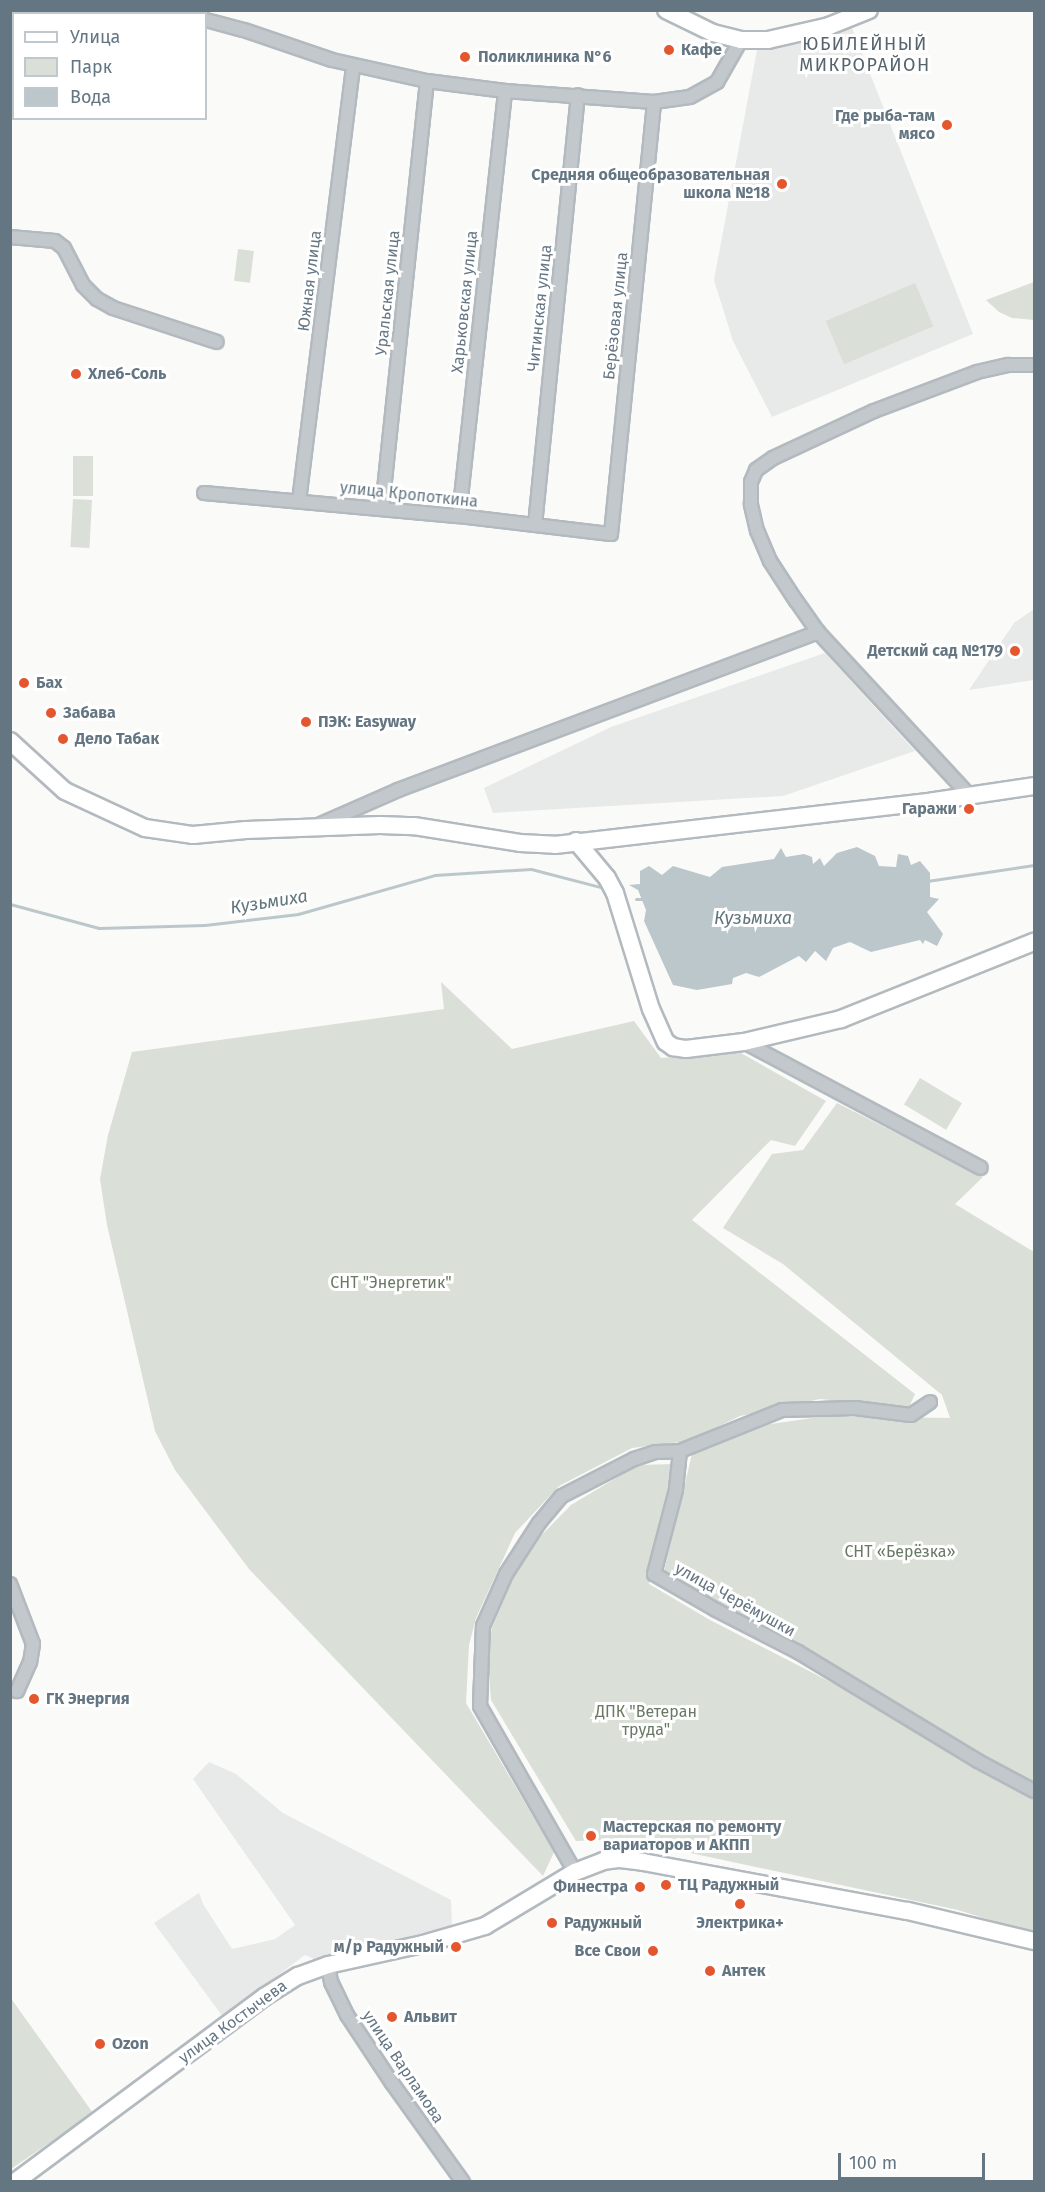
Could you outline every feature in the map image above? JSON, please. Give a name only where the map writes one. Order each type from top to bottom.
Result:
[{"type":"street","points":[[666,10],[713,33],[741,40],[768,40],[796,36],[868,10]]},
{"type":"street","points":[[207,20],[244,30],[332,60],[427,81],[505,91],[654,102],[690,97],[717,82],[741,40]]},
{"type":"street","name":"Южная улица","points":[[299,501],[353,65]]},
{"type":"street","name":"Уральская улица","points":[[382,509],[427,81]]},
{"type":"street","name":"Харьковская улица","points":[[459,516],[505,91]]},
{"type":"street","name":"Читинская улица","points":[[535,525],[578,95]]},
{"type":"street","name":"Берёзовая улица","points":[[611,534],[654,102]]},
{"type":"street","points":[[10,237],[55,241],[64,248],[83,285],[97,299],[112,308],[217,342]]},
{"type":"street","points":[[969,795],[818,633],[770,561],[757,531],[751,504],[751,482],[756,470],[773,458],[808,440],[953,380],[1008,365],[1035,365]]},
{"type":"street","name":"улица Кропоткина","points":[[204,493],[459,516],[611,534]]},
{"type":"street","points":[[316,826],[398,789],[818,633]]},
{"type":"street","points":[[10,741],[65,791],[145,828],[193,835],[316,826],[414,826],[520,843],[555,845],[1035,786]]},
{"type":"street","points":[[576,841],[607,878],[615,894],[651,1009],[666,1042],[686,1049],[744,1042],[841,1018],[1035,942]]},
{"type":"street","points":[[744,1042],[981,1168]]},
{"type":"street","points":[[575,1872],[480,1706],[483,1626],[506,1574],[539,1523],[562,1496],[634,1459],[656,1452],[680,1451],[782,1410],[855,1408],[911,1415],[930,1402]]},
{"type":"street","name":"улица Черёмушки","points":[[680,1451],[669,1519],[654,1574],[716,1610],[798,1652],[978,1761],[1035,1791]]},
{"type":"street","points":[[10,1584],[33,1644],[30,1662],[17,1691]]},
{"type":"street","name":"улица Костычева","points":[[15,2181],[269,1994],[298,1976],[328,1965],[423,1944],[485,1926],[590,1864],[620,1859],[643,1862],[908,1911],[1035,1941]]},
{"type":"street","name":"улица Варламова","points":[[328,1965],[331,1982],[347,2015],[392,2083],[463,2181]]},
{"type":"shaded area","points":[[850,23],[973,334],[772,417],[733,341],[714,280],[757,50],[799,44]]},
{"type":"shaded area","name":"Детский сад №179","points":[[1034,609],[1034,680],[969,690],[1014,623]]},
{"type":"shaded area","points":[[825,653],[915,751],[783,796],[493,813],[484,788],[611,727]]},
{"type":"shaded area","points":[[209,1762],[236,1774],[283,1813],[451,1900],[452,1925],[319,1961],[305,1955],[223,2017],[154,1923],[199,1893],[203,1904],[232,1949],[275,1939],[295,1925],[193,1779]]},
{"type":"green space","points":[[238,249],[254,251],[250,283],[234,281]]},
{"type":"green space","points":[[1034,282],[1034,320],[1012,318],[999,312],[986,300]]},
{"type":"green space","points":[[915,283],[933,326],[844,364],[826,321]]},
{"type":"green space","points":[[73,456],[93,456],[93,496],[73,496]]},
{"type":"green space","points":[[73,499],[92,500],[89,548],[70,547]]},
{"type":"green space","name":"СНТ \"Энергетик\"","points":[[441,982],[512,1049],[634,1021],[661,1058],[739,1052],[826,1101],[795,1146],[771,1140],[692,1220],[915,1394],[909,1407],[820,1399],[740,1416],[688,1441],[632,1448],[559,1486],[515,1533],[476,1618],[469,1645],[466,1703],[554,1852],[543,1876],[249,1569],[175,1470],[155,1431],[107,1225],[100,1179],[108,1135],[132,1052],[444,1009]]},
{"type":"green space","points":[[920,1078],[962,1103],[946,1130],[904,1105]]},
{"type":"green space","name":"СНТ «Берёзка»","points":[[837,1103],[983,1177],[955,1204],[1034,1252],[1034,1784],[876,1692],[663,1575],[692,1454],[764,1425],[826,1416],[950,1418],[942,1395],[783,1264],[723,1228],[772,1154],[803,1150]]},
{"type":"green space","name":"ДПК \"Ветеран труда\"","points":[[674,1464],[649,1584],[710,1620],[879,1707],[1034,1798],[1034,1934],[958,1910],[625,1839],[576,1841],[491,1700],[487,1651],[492,1628],[524,1553],[571,1505],[638,1465]]},
{"type":"green space","points":[[10,1997],[93,2113],[11,2169],[10,2169]]},
{"type":"water","name":"Кузьмиха","points":[[857,847],[875,856],[879,866],[896,867],[898,854],[908,856],[911,865],[920,861],[930,873],[930,897],[939,899],[927,912],[943,934],[937,946],[925,940],[923,944],[920,940],[871,952],[850,942],[833,948],[826,961],[815,951],[806,962],[799,956],[759,977],[746,973],[733,978],[732,984],[697,990],[673,985],[644,921],[646,910],[638,890],[629,885],[640,884],[640,871],[649,866],[662,875],[673,866],[710,877],[722,867],[774,859],[781,848],[786,857],[804,854],[812,857],[813,864],[820,858],[824,866],[837,853]]},
{"type":"waterway","name":"Кузьмиха","points":[[927,881],[1034,865]]},
{"type":"waterway","name":"Кузьмиха","points":[[10,904],[99,928],[205,925],[298,914],[435,875],[531,869],[600,887]]},
{"type":"waterway","name":"Кузьмиха","points":[[636,899],[645,899]]},
{"type":"place","name":"Кафе","points":[[669,50]]},
{"type":"place","name":"Поликлиника N°6","points":[[465,57]]},
{"type":"place","name":"Где рыба-там мясо","points":[[947,125]]},
{"type":"place","name":"Средняя общеобразовательная школа №18","points":[[782,184]]},
{"type":"place","name":"Хлеб-Соль","points":[[76,374]]},
{"type":"place","name":"Детский сад №179","points":[[1015,651]]},
{"type":"place","name":"Бах","points":[[24,683]]},
{"type":"place","name":"Забава","points":[[51,713]]},
{"type":"place","name":"ПЭК: Easyway","points":[[306,722]]},
{"type":"place","name":"Дело Табак","points":[[63,739]]},
{"type":"place","name":"Гаражи","points":[[969,809]]},
{"type":"place","name":"ГК Энергия","points":[[34,1699]]},
{"type":"place","name":"Мастерская по ремонту вариаторов и АКПП","points":[[591,1836]]},
{"type":"place","name":"ТЦ Радужный","points":[[666,1885]]},
{"type":"place","name":"Финестра","points":[[640,1887]]},
{"type":"place","name":"Электрика+","points":[[740,1904]]},
{"type":"place","name":"Радужный","points":[[552,1923]]},
{"type":"place","name":"м/р Радужный","points":[[456,1947]]},
{"type":"place","name":"Все Свои","points":[[653,1951]]},
{"type":"place","name":"Антек","points":[[710,1971]]},
{"type":"place","name":"Альвит","points":[[392,2017]]},
{"type":"place","name":"Ozon","points":[[100,2044]]},
{"type":"district","name":"ЮБИЛЕЙНЫЙ МИКРОРАЙОН","points":[[865,55]]}]
